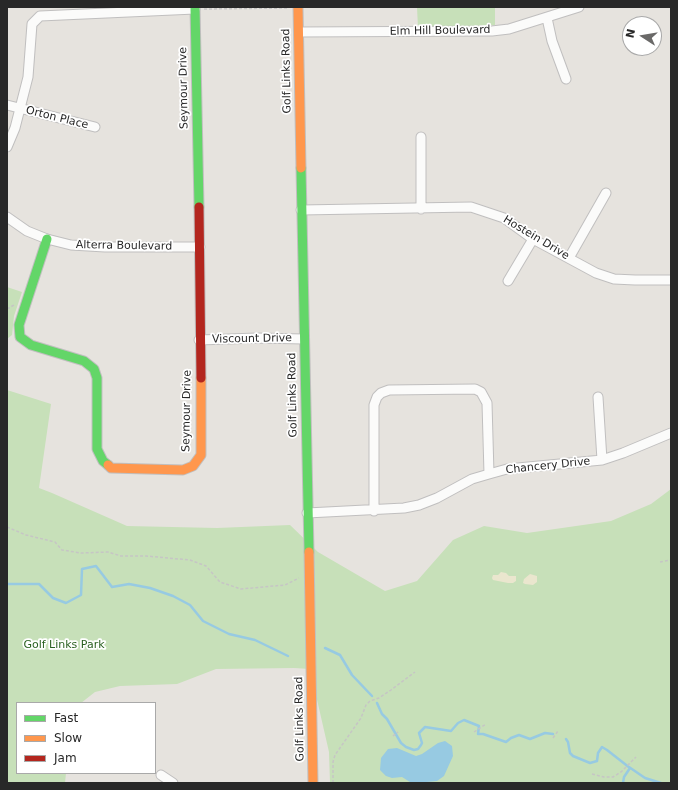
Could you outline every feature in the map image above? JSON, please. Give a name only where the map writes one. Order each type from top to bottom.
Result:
[{"type":"street","name":"Elm Hill Boulevard","points":[[299,32],[492,32],[509,29],[547,18],[566,9],[578,7]]},
{"type":"street","points":[[7,147],[15,128],[28,78],[32,24],[40,16],[195,8]]},
{"type":"street","name":"Seymour Drive","points":[[47,238],[19,325],[20,337],[31,345],[84,361],[94,369],[97,378],[97,449],[103,461],[111,468],[183,470],[193,466],[201,455],[199,340],[200,247],[195,8]]},
{"type":"street","name":"Golf Links Road","points":[[298,8],[313,783]]},
{"type":"street","points":[[547,18],[552,40],[566,79]]},
{"type":"street","name":"Orton Place","points":[[7,105],[95,127]]},
{"type":"street","points":[[421,209],[422,137]]},
{"type":"street","points":[[569,258],[606,193]]},
{"type":"street","name":"Hostein Drive","points":[[301,210],[471,208],[504,218],[533,239],[596,272],[614,279],[671,280]]},
{"type":"street","name":"Alterra Boulevard","points":[[7,217],[27,231],[71,245],[105,247],[200,247]]},
{"type":"street","points":[[508,281],[533,239]]},
{"type":"street","name":"Viscount Drive","points":[[199,340],[257,338],[304,339]]},
{"type":"street","points":[[374,511],[374,405],[376,397],[389,390],[475,389],[482,392],[488,403],[490,474]]},
{"type":"street","points":[[598,397],[602,460]]},
{"type":"street","name":"Chancery Drive","points":[[307,513],[374,511],[419,505],[437,498],[472,479],[507,469],[602,460],[671,433]]},
{"type":"street","points":[[162,775],[173,783]]},
{"type":"path","points":[[195,8],[298,8]]},
{"type":"path","points":[[7,527],[26,535],[55,542],[62,550],[81,553],[108,552],[121,556],[146,556],[190,560],[206,566],[220,582],[241,588],[284,585],[309,573]]},
{"type":"path","points":[[660,562],[671,560]]},
{"type":"path","points":[[333,783],[333,762],[336,755],[361,718],[366,705],[370,701],[379,698],[391,690],[414,672]]},
{"type":"path","points":[[474,732],[486,724]]},
{"type":"path","points":[[553,738],[558,731]]},
{"type":"path","points":[[393,736],[398,732]]},
{"type":"path","points":[[592,774],[613,777],[621,772],[636,757]]},
{"type":"green space","points":[[417,7],[495,7],[495,25],[418,28]]},
{"type":"green space","points":[[7,287],[22,292],[14,316],[12,335],[7,339]]},
{"type":"green space","name":"Golf Links Park","points":[[7,390],[51,404],[39,488],[127,526],[217,528],[290,525],[318,552],[385,591],[417,581],[453,540],[484,526],[527,533],[611,521],[651,504],[671,489],[671,783],[330,783],[329,752],[310,669],[294,668],[216,669],[177,684],[120,686],[95,692],[82,702],[16,702],[16,774],[66,774],[65,783],[7,783]]},
{"type":"sand","points":[[501,572],[506,573],[509,576],[516,576],[516,581],[513,583],[508,583],[493,580],[493,575],[498,575]]},
{"type":"sand","points":[[530,574],[537,576],[537,582],[533,585],[523,583],[524,579]]},
{"type":"water","points":[[445,741],[452,746],[453,756],[444,776],[437,781],[416,783],[410,782],[402,777],[392,778],[386,776],[380,770],[381,758],[388,749],[397,748],[416,756],[422,754],[438,743]]},
{"type":"waterway","points":[[7,584],[39,584],[53,598],[66,603],[81,595],[82,569],[96,566],[112,587],[129,584],[150,588],[173,596],[190,605],[203,621],[229,634],[255,640],[288,656]]},
{"type":"waterway","points":[[325,648],[340,655],[352,675],[372,696]]},
{"type":"waterway","points":[[377,703],[382,714],[387,719],[401,743],[414,750],[418,749],[422,743],[419,733],[425,727],[451,731],[458,723],[464,720],[479,726],[478,734],[483,734],[506,742],[519,735],[530,739],[545,733],[553,734]]},
{"type":"waterway","points":[[566,739],[570,753],[573,756],[590,763],[597,761],[598,753],[602,747],[607,750],[630,768],[624,777],[623,783]]},
{"type":"waterway","points":[[629,767],[645,778],[661,783]]},
{"type":"traffic: fast","points":[[195,7],[199,207]]},
{"type":"traffic: fast","points":[[301,168],[309,552]]},
{"type":"traffic: fast","points":[[47,239],[19,325],[20,337],[31,345],[84,361],[94,369],[97,378],[97,449],[103,461],[108,465]]},
{"type":"traffic: slow","points":[[298,7],[301,168]]},
{"type":"traffic: slow","points":[[108,465],[111,468],[183,470],[193,466],[201,455],[201,378]]},
{"type":"traffic: slow","points":[[309,552],[313,783]]},
{"type":"traffic: jam","points":[[199,207],[201,378]]}]
